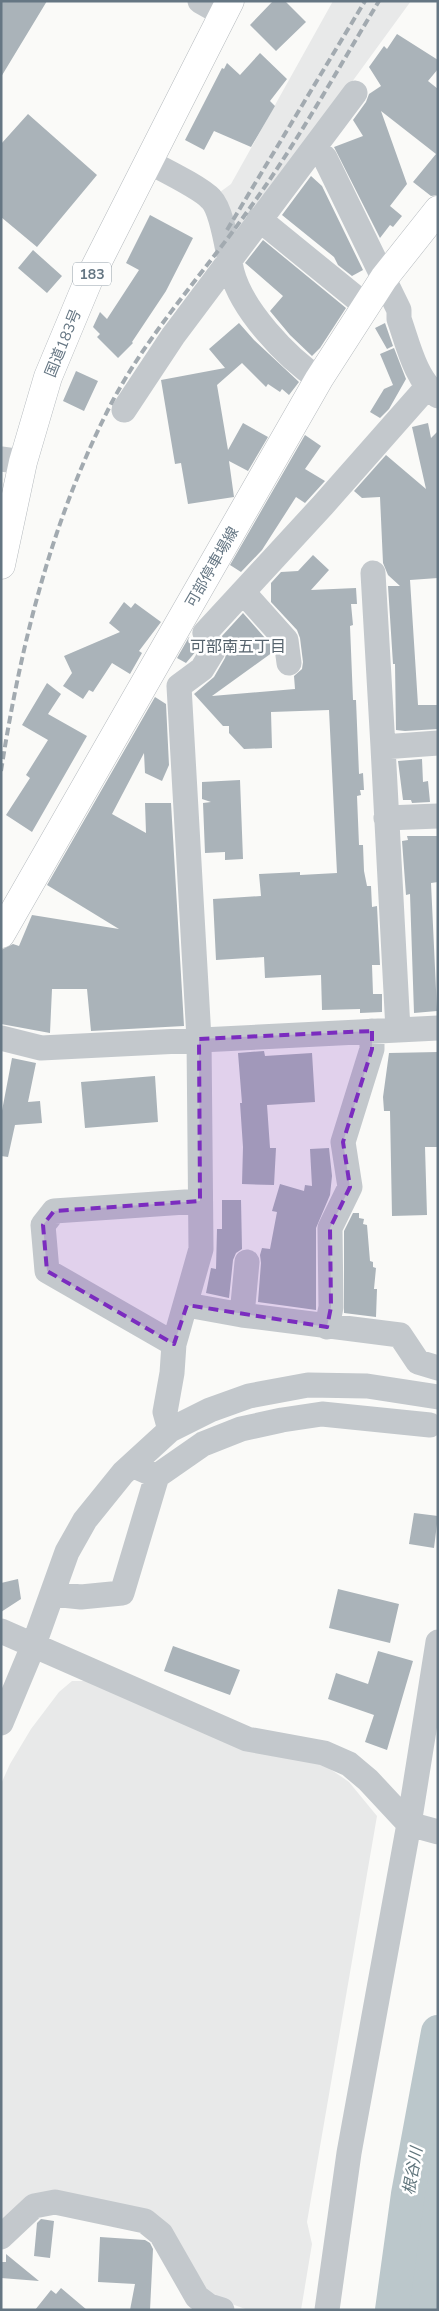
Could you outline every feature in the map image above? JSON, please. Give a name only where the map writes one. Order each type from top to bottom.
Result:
[{"type":"main road","name":"国道183号","points":[[1,565],[12,461],[86,288],[227,8]]},
{"type":"main road","name":"可部停車場線","points":[[1,934],[319,379],[374,294],[438,210]]},
{"type":"street","points":[[200,1],[227,8]]},
{"type":"street","points":[[124,410],[158,356],[355,93]]},
{"type":"street","points":[[315,148],[325,158],[377,268],[374,294]]},
{"type":"street","points":[[149,162],[212,199],[231,257],[232,271],[244,302],[256,318],[303,368],[319,379]]},
{"type":"street","points":[[170,1430],[164,1412],[172,1373],[174,1344],[201,1250],[199,1039],[179,686],[202,669],[213,651],[205,633],[433,391],[419,373],[399,319],[374,294],[259,219]]},
{"type":"street","points":[[373,573],[398,1030]]},
{"type":"street","points":[[244,593],[286,640],[289,663]]},
{"type":"street","points":[[383,747],[438,744]]},
{"type":"street","points":[[386,818],[438,816]]},
{"type":"street","points":[[1,1038],[41,1048],[438,1028]]},
{"type":"street","points":[[327,1327],[332,1307],[330,1228],[350,1187],[343,1142],[372,1049],[372,1031]]},
{"type":"street","points":[[174,1344],[46,1271],[43,1225],[54,1211],[200,1201]]},
{"type":"street","points":[[242,1315],[247,1262]]},
{"type":"street","points":[[186,1305],[327,1327],[400,1335],[418,1362],[438,1368]]},
{"type":"street","points":[[1,1723],[34,1644],[67,1552],[85,1520],[104,1495],[132,1465],[170,1430],[210,1410],[249,1396],[299,1386],[339,1384],[367,1386],[438,1397]]},
{"type":"street","points":[[52,1594],[81,1597],[122,1593],[157,1476],[204,1444],[241,1429],[322,1414],[430,1425]]},
{"type":"street","points":[[132,1465],[157,1476]]},
{"type":"street","points":[[1,1631],[34,1644],[181,1712],[247,1739],[324,1753],[349,1764],[368,1780],[409,1824],[437,1832]]},
{"type":"street","points":[[327,2310],[349,2153],[409,1824],[438,1642]]},
{"type":"street","points":[[409,1824],[429,1769],[438,1715]]},
{"type":"street","points":[[1,2237],[34,2206],[54,2202],[146,2221],[161,2234],[197,2297],[213,2308]]},
{"type":"highlighted area","points":[[372,1031],[372,1049],[343,1142],[350,1187],[330,1228],[331,1307],[327,1327],[187,1305],[174,1344],[47,1271],[43,1225],[54,1211],[200,1201],[199,1039]]},
{"type":"shaded area","points":[[333,1],[411,1],[236,241],[216,195],[231,184]]},
{"type":"shaded area","points":[[72,1681],[90,1681],[323,1764],[349,1782],[377,1816],[307,2222],[312,2244],[301,2310],[248,2310],[202,2293],[167,2228],[53,2193],[1,2228],[1,1784],[10,1764],[31,1729],[59,1692]]},
{"type":"shaded area","points":[[438,2083],[438,2310],[400,2310]]},
{"type":"building","points":[[1,1],[47,1],[1,77]]},
{"type":"building","points":[[273,1],[285,1],[306,22],[276,51],[250,25]]},
{"type":"building","points":[[397,34],[438,60],[438,69],[428,81],[438,89],[438,195],[431,196],[413,182],[436,154],[381,111],[407,184],[390,206],[402,216],[393,227],[390,225],[380,238],[334,147],[363,136],[353,120],[366,102],[369,94],[381,86],[369,67],[384,46],[387,49]]},
{"type":"building","points":[[260,53],[287,79],[270,101],[275,106],[251,147],[214,131],[204,150],[185,140],[222,68],[224,69],[227,63],[240,75]]},
{"type":"building","points":[[28,114],[97,175],[37,247],[1,217],[1,144]]},
{"type":"building","points":[[311,176],[322,186],[363,270],[352,276],[338,265],[334,257],[282,215]]},
{"type":"building","points":[[150,215],[193,238],[166,291],[133,343],[118,358],[97,337],[100,334],[93,327],[100,312],[107,319],[139,270],[126,263]]},
{"type":"building","points":[[263,240],[346,308],[320,348],[312,356],[290,335],[270,311],[283,296],[245,263]]},
{"type":"building","points":[[33,250],[62,276],[47,293],[18,268]]},
{"type":"building","points":[[239,323],[254,340],[299,382],[289,395],[282,389],[280,392],[268,384],[266,387],[242,363],[217,385],[228,450],[243,423],[268,437],[248,471],[229,461],[234,497],[188,504],[181,463],[175,464],[161,380],[225,368],[209,349]]},
{"type":"building","points":[[385,323],[393,346],[387,349],[375,328]]},
{"type":"building","points":[[394,348],[406,379],[389,409],[380,418],[370,412],[384,389],[393,385],[380,354]]},
{"type":"building","points":[[76,371],[98,381],[84,411],[63,401]]},
{"type":"building","points":[[428,423],[431,438],[438,431],[438,578],[410,580],[418,705],[438,705],[438,729],[405,731],[396,730],[395,664],[393,664],[388,586],[400,586],[388,575],[383,563],[380,497],[362,498],[354,491],[386,455],[426,489],[412,427]]},
{"type":"building","points":[[305,435],[321,446],[305,469],[325,481],[305,503],[296,497],[262,550],[241,572],[230,565]]},
{"type":"building","points":[[313,555],[329,570],[311,590],[356,588],[357,604],[351,604],[353,625],[350,626],[359,774],[363,773],[364,790],[360,790],[361,795],[357,796],[359,845],[363,845],[364,871],[367,886],[371,886],[372,907],[377,906],[380,965],[372,965],[373,994],[382,994],[382,1012],[360,1013],[360,1009],[322,1010],[321,975],[265,978],[264,957],[216,960],[213,899],[261,896],[259,874],[300,872],[300,875],[337,873],[329,710],[271,712],[272,748],[244,749],[229,733],[229,726],[223,726],[194,694],[214,677],[227,651],[222,636],[243,613],[272,646],[273,652],[212,696],[295,689],[294,676],[302,669],[303,662],[300,638],[297,630],[271,602],[271,583],[281,572],[298,571]]},
{"type":"building","points":[[124,602],[131,608],[135,603],[161,622],[139,651],[142,653],[130,674],[112,663],[93,692],[89,690],[83,699],[63,686],[72,673],[64,656],[120,632],[109,623]]},
{"type":"building","points":[[189,637],[197,650],[186,663],[177,658]]},
{"type":"building","points":[[47,683],[61,694],[48,714],[87,736],[32,832],[6,815],[30,778],[26,775],[48,740],[22,725]]},
{"type":"building","points":[[155,697],[166,704],[169,765],[162,781],[145,773],[144,753],[112,814],[146,833],[145,803],[171,803],[184,1026],[91,1031],[87,989],[52,989],[50,1033],[1,1024],[1,950],[13,944],[19,946],[32,915],[119,929],[47,885]]},
{"type":"building","points":[[422,759],[423,782],[428,781],[430,802],[412,803],[411,800],[403,800],[398,761]]},
{"type":"building","points":[[240,780],[243,859],[225,860],[225,852],[205,853],[203,803],[211,802],[202,799],[202,782]]},
{"type":"building","points":[[407,836],[438,836],[438,882],[431,883],[437,1011],[414,1013],[410,894],[406,895],[402,841],[408,840]]},
{"type":"building","points":[[264,1051],[265,1056],[312,1053],[315,1102],[267,1105],[270,1148],[276,1148],[274,1185],[242,1184],[243,1147],[240,1103],[242,1103],[238,1053]]},
{"type":"building","points":[[438,1052],[438,1147],[425,1147],[427,1215],[392,1216],[390,1111],[384,1111],[383,1097],[389,1053]]},
{"type":"building","points":[[12,1058],[36,1063],[28,1102],[40,1101],[42,1123],[15,1125],[8,1157],[1,1156],[1,1116]]},
{"type":"building","points":[[155,1076],[158,1122],[85,1128],[81,1082]]},
{"type":"building","points":[[329,1148],[332,1176],[330,1195],[316,1228],[316,1310],[258,1302],[260,1255],[262,1248],[270,1249],[277,1212],[272,1211],[280,1184],[304,1191],[305,1185],[312,1186],[310,1149]]},
{"type":"building","points":[[222,1200],[241,1200],[242,1249],[236,1253],[233,1260],[229,1298],[206,1293],[211,1268],[216,1269],[217,1229],[222,1229]]},
{"type":"building","points":[[353,1213],[359,1213],[359,1218],[364,1219],[363,1224],[367,1225],[370,1261],[373,1262],[373,1267],[376,1268],[374,1289],[377,1289],[376,1317],[344,1313],[344,1231]]},
{"type":"building","points":[[414,1513],[438,1516],[434,1548],[409,1544]]},
{"type":"building","points":[[18,1579],[21,1599],[1,1612],[1,1583]]},
{"type":"building","points":[[338,1589],[399,1604],[390,1643],[329,1628]]},
{"type":"building","points":[[173,1646],[240,1670],[230,1695],[164,1671]]},
{"type":"building","points":[[378,1651],[413,1661],[387,1750],[365,1742],[374,1715],[328,1699],[336,1673],[368,1684]]},
{"type":"building","points":[[41,2219],[54,2221],[50,2258],[34,2256],[37,2223]]},
{"type":"building","points":[[100,2237],[145,2240],[150,2243],[153,2249],[150,2310],[130,2310],[135,2284],[98,2282]]},
{"type":"building","points":[[6,2254],[39,2281],[1,2278],[1,2262],[6,2262]]},
{"type":"building","points":[[61,2288],[87,2310],[35,2310],[51,2290],[56,2294]]},
{"type":"waterway","name":"根谷川","points":[[392,2310],[408,2194],[438,2032]]},
{"type":"railway","points":[[227,230],[365,1]]},
{"type":"railway","points":[[1,771],[18,676],[41,583],[72,492],[111,404],[125,379],[158,330],[265,187],[379,1]]},
{"type":"district","name":"可部南五丁目","points":[[238,647]]}]
